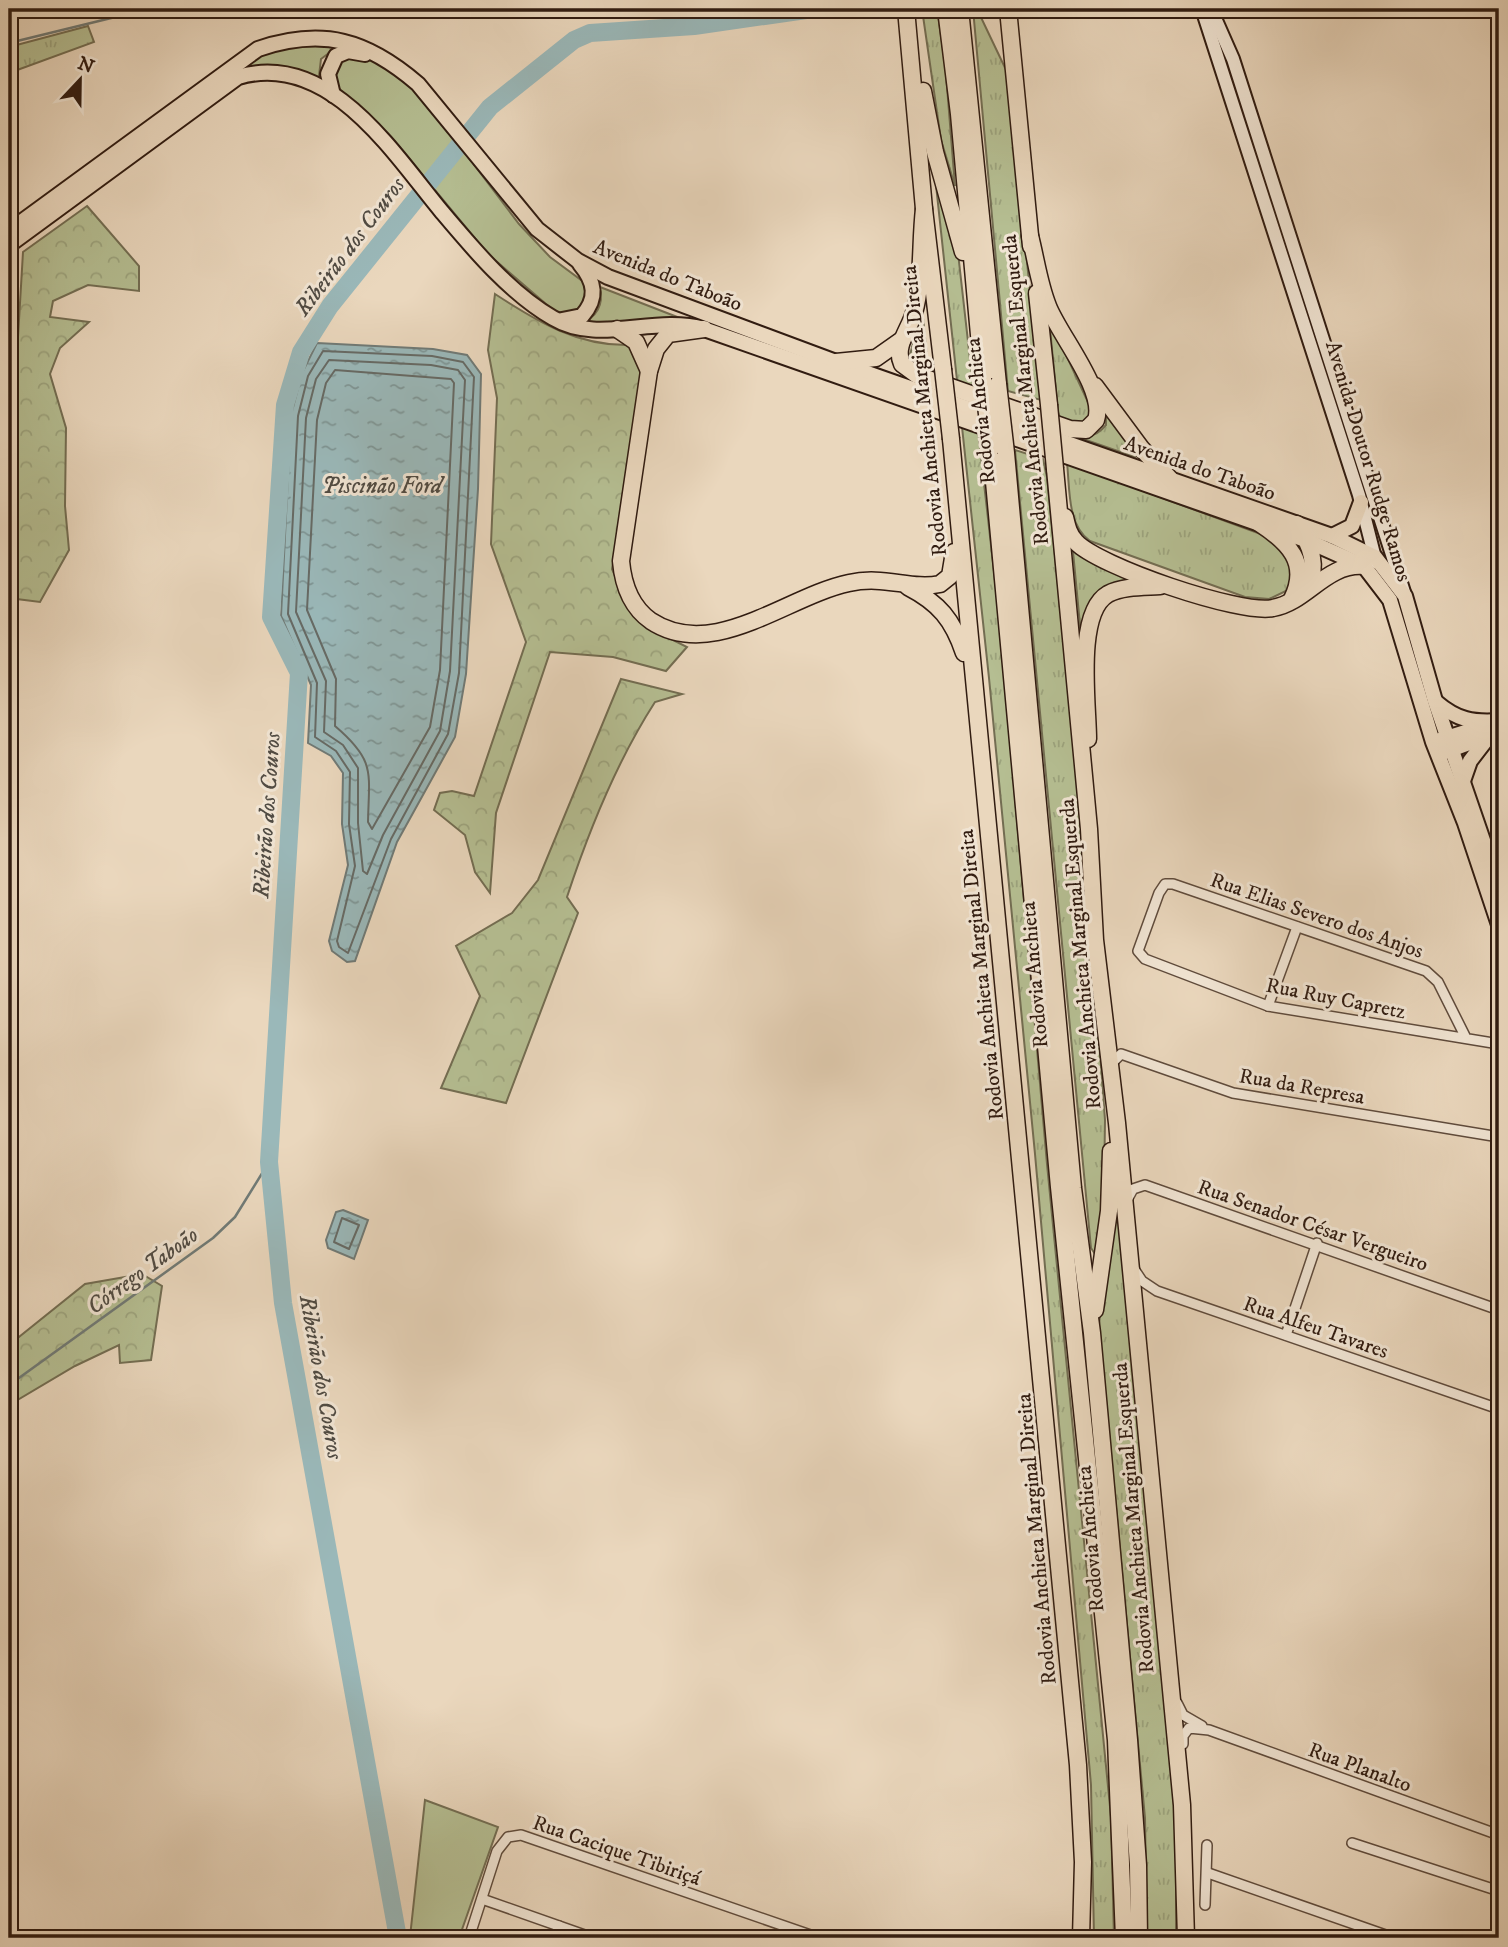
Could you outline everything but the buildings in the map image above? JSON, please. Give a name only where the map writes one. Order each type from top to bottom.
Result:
[{"type":"highway","name":"Rodovia Anchieta","points":[[946,9],[959,114],[976,311],[991,381]]},
{"type":"highway","name":"Rodovia Anchieta","points":[[960,9],[991,381],[1073,1188],[1092,1333],[1129,1740],[1138,1866],[1139,1938]]},
{"type":"highway","name":"Rodovia Anchieta Marginal Esquerda","points":[[1008,9],[1058,495],[1089,829],[1095,940],[1131,1264],[1182,1805],[1186,1938]]},
{"type":"highway","points":[[906,11],[935,152],[960,236],[976,311]]},
{"type":"highway","name":"Rodovia Anchieta Marginal Direita","points":[[906,11],[924,209],[951,439],[1078,1765],[1083,1862],[1081,1938]]},
{"type":"highway","points":[[924,209],[918,293],[914,314],[903,339],[900,360],[911,372],[1079,431],[1093,425],[1098,412],[1083,371]]},
{"type":"highway","points":[[1030,236],[1048,307],[1083,371],[1141,448],[1170,479]]},
{"type":"highway","points":[[617,329],[636,342],[649,371]]},
{"type":"highway","points":[[704,330],[668,334],[656,349],[649,371],[621,561],[625,586],[633,603],[645,617],[680,634],[716,633],[843,584],[870,579],[932,586],[945,582],[950,576],[954,553],[954,483]]},
{"type":"highway","points":[[836,362],[876,358],[903,339]]},
{"type":"highway","name":"Rodovia Anchieta","points":[[998,451],[1058,1174],[1116,1740],[1124,1938]]},
{"type":"highway","points":[[1058,495],[1070,532],[1081,546],[1106,561],[1171,586],[1254,609],[1274,608],[1341,568],[1369,562]]},
{"type":"highway","points":[[1259,523],[1281,538],[1296,556],[1299,576],[1292,599]]},
{"type":"highway","points":[[1297,524],[1308,541],[1313,569],[1307,590]]},
{"type":"highway","points":[[897,581],[926,597],[947,616],[955,628],[972,677]]},
{"type":"highway","points":[[1089,829],[1089,620],[1096,606],[1110,593],[1126,588],[1171,586]]},
{"type":"highway","points":[[1092,1333],[1109,1211],[1112,1096]]},
{"type":"main road","points":[[9,231],[258,49],[282,41],[310,37],[340,46],[328,74],[333,95]]},
{"type":"main road","name":"Avenida do Taboão","points":[[340,46],[348,51],[386,59],[418,84],[537,229],[578,261],[639,290],[836,362],[1332,536],[1369,562],[1405,596]]},
{"type":"main road","name":"Avenida do Taboão","points":[[9,245],[238,77],[262,72],[287,74],[333,95],[350,107],[408,167],[487,263],[554,319],[577,328],[617,329],[661,324],[704,330],[1369,562],[1390,600]]},
{"type":"main road","points":[[554,319],[569,320],[582,316],[593,300],[592,281],[578,261]]},
{"type":"main road","points":[[1332,536],[1352,526],[1364,496]]},
{"type":"main road","name":"Avenida Doutor Rudge Ramos","points":[[1405,596],[1434,701],[1442,746],[1463,781],[1499,887]]},
{"type":"main road","name":"Avenida Doutor Rudge Ramos","points":[[1390,600],[1442,746],[1499,925]]},
{"type":"main road","points":[[1434,701],[1457,718],[1497,727]]},
{"type":"main road","points":[[1442,746],[1497,727]]},
{"type":"main road","points":[[1463,781],[1470,761],[1497,727]]},
{"type":"street","name":"Avenida Doutor Rudge Ramos","points":[[1202,9],[1364,496],[1405,596]]},
{"type":"street","name":"Avenida Doutor Rudge Ramos","points":[[1211,9],[1233,59],[1364,496],[1369,562]]},
{"type":"street","name":"Rua Elias Severo dos Anjos","points":[[1139,948],[1162,887],[1173,884],[1432,975],[1466,1038]]},
{"type":"street","points":[[1268,1006],[1297,927]]},
{"type":"street","name":"Rua Ruy Capretz","points":[[1139,948],[1138,955],[1145,959],[1268,1006],[1499,1044]]},
{"type":"street","name":"Rua da Represa","points":[[1109,1066],[1121,1054],[1233,1093],[1499,1137]]},
{"type":"street","name":"Rua Senador César Vergueiro","points":[[1124,1204],[1133,1189],[1145,1185],[1317,1243],[1499,1310]]},
{"type":"street","points":[[1286,1335],[1317,1243]]},
{"type":"street","name":"Rua Alfeu Tavares","points":[[1131,1264],[1142,1281],[1157,1291],[1499,1409]]},
{"type":"street","name":"Rua Planalto","points":[[1168,1675],[1180,1711],[1209,1730],[1499,1835]]},
{"type":"street","points":[[1182,1805],[1183,1736],[1189,1728],[1209,1730]]},
{"type":"street","name":"Rua Cacique Tibiriçá","points":[[469,1938],[502,1842],[508,1837],[521,1835],[818,1938]]},
{"type":"street","points":[[1352,1843],[1499,1891]]},
{"type":"street","points":[[1205,1905],[1207,1845]]},
{"type":"street","points":[[1208,1873],[1394,1938]]},
{"type":"street","points":[[482,1899],[593,1938]]},
{"type":"street","points":[[555,1938],[559,1926]]},
{"type":"green space","points":[[922,9],[937,9],[945,62],[955,186],[941,140]]},
{"type":"green space","points":[[973,9],[977,9],[1008,74],[1041,400],[1008,391]]},
{"type":"green space","points":[[88,26],[94,42],[9,73],[9,47]]},
{"type":"green space","points":[[297,42],[337,47],[321,59],[318,84],[230,73],[252,57]]},
{"type":"green space","points":[[340,58],[371,58],[380,61],[422,96],[519,224],[550,257],[585,283],[588,289],[582,310],[564,314],[553,310],[488,254],[395,142],[335,85],[334,64]]},
{"type":"green space","points":[[936,185],[957,244],[1000,625],[1047,1164],[1111,1817],[1114,1938],[1094,1938],[1091,1785],[1035,1154],[989,678]]},
{"type":"green space","points":[[87,206],[139,266],[139,291],[88,285],[53,301],[50,317],[89,322],[60,348],[50,374],[66,428],[65,506],[69,550],[40,602],[9,598],[9,373],[16,371],[23,252]]},
{"type":"green space","points":[[600,287],[685,320],[579,324],[594,315],[600,305]]},
{"type":"green space","points":[[495,294],[560,331],[594,342],[632,345],[642,367],[612,569],[628,606],[643,625],[687,647],[666,671],[613,657],[550,652],[496,813],[490,893],[475,872],[465,835],[434,810],[440,793],[452,791],[474,796],[526,642],[491,544],[497,398],[488,350]]},
{"type":"green space","points":[[922,308],[928,367],[920,367],[910,355]]},
{"type":"green space","points":[[1049,318],[1093,413],[1083,425],[1060,418],[1058,412]]},
{"type":"green space","points":[[1106,405],[1135,457],[1060,431],[1085,436],[1096,434],[1106,425]]},
{"type":"green space","points":[[1015,450],[1043,459],[1047,477],[1086,861],[1105,1120],[1104,1189],[1095,1254],[1091,1248]]},
{"type":"green space","points":[[1067,463],[1274,539],[1294,567],[1288,590],[1269,599],[1245,597],[1090,541],[1077,526],[1073,516]]},
{"type":"green space","points":[[1072,541],[1141,580],[1117,585],[1082,646]]},
{"type":"green space","points":[[621,679],[682,694],[655,702],[628,748],[605,796],[567,897],[578,913],[506,1103],[441,1088],[480,996],[456,946],[512,913],[538,880]]},
{"type":"green space","points":[[1115,1173],[1172,1774],[1176,1837],[1176,1938],[1147,1938],[1145,1818],[1099,1325]]},
{"type":"green space","points":[[142,1274],[162,1286],[151,1360],[120,1363],[119,1345],[75,1366],[9,1405],[9,1345],[85,1284]]},
{"type":"green space","points":[[425,1800],[498,1827],[459,1938],[410,1937]]},
{"type":"water","name":"Piscinão Ford","points":[[317,343],[433,349],[467,355],[481,374],[478,489],[466,674],[455,737],[397,842],[355,961],[347,962],[332,951],[329,941],[348,865],[342,824],[343,773],[331,756],[308,743],[311,685],[281,616],[291,415],[302,373]]},
{"type":"water","points":[[343,1210],[368,1220],[354,1259],[328,1248],[326,1240],[336,1212]]},
{"type":"waterway","points":[[9,43],[148,9]]},
{"type":"waterway","name":"Ribeirão dos Couros","points":[[398,1938],[283,1303],[269,1162],[299,673],[271,617],[285,405],[301,352],[330,306],[490,107],[574,40],[590,33],[694,26],[813,9]]},
{"type":"waterway","name":"Córrego Taboão","points":[[12,1383],[213,1238],[235,1217],[269,1162]]}]
